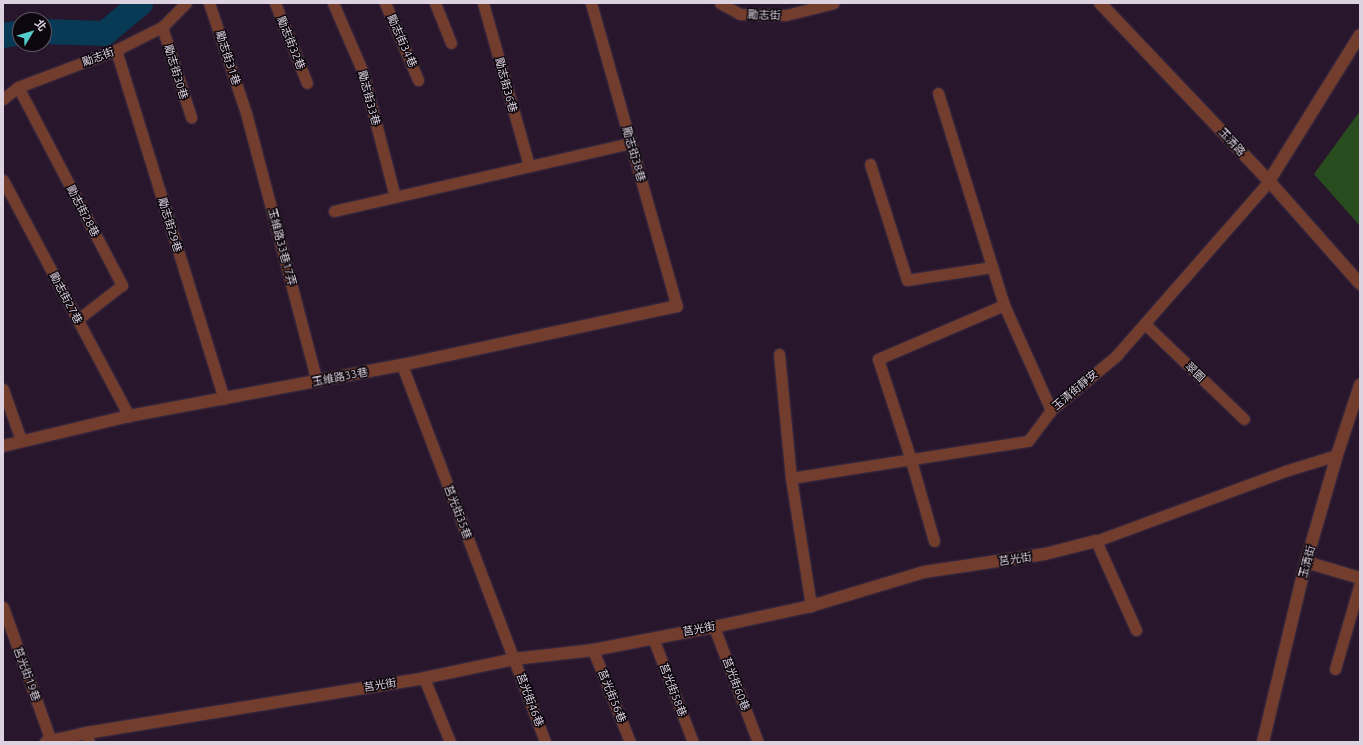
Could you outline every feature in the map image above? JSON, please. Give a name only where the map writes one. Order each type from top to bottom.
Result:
[{"type":"street","name":"玉清路","points":[[1100,3],[1269,181],[1360,284]]},
{"type":"street","points":[[1269,181],[1360,35]]},
{"type":"street","name":"玉維路33巷","points":[[3,446],[21,440],[129,416],[402,365],[677,306]]},
{"type":"street","name":"玉清街","points":[[1263,742],[1306,562],[1337,455],[1360,385]]},
{"type":"street","name":"莒光街","points":[[49,741],[87,738],[424,678],[514,659],[593,650],[714,627],[812,606],[924,572],[1045,554],[1096,541]]},
{"type":"street","points":[[1306,562],[1360,578]]},
{"type":"lane","name":"勵志街","points":[[3,99],[18,87],[116,50],[162,27],[186,3]]},
{"type":"lane","name":"勵志街31巷","points":[[209,3],[246,113]]},
{"type":"lane","name":"勵志街32巷","points":[[275,3],[307,83]]},
{"type":"lane","name":"勵志街33巷","points":[[333,3],[362,70],[395,197]]},
{"type":"lane","name":"勵志街34巷","points":[[385,3],[418,80]]},
{"type":"lane","points":[[435,3],[451,43]]},
{"type":"lane","name":"勵志街36巷","points":[[483,3],[529,166]]},
{"type":"lane","name":"勵志街38巷","points":[[591,3],[677,306]]},
{"type":"lane","name":"勵志街","points":[[720,3],[740,14],[786,16],[834,3]]},
{"type":"lane","name":"勵志街30巷","points":[[162,27],[190,117]]},
{"type":"lane","name":"勵志街29巷","points":[[116,50],[224,399]]},
{"type":"lane","name":"勵志街28巷","points":[[18,87],[122,285],[77,320]]},
{"type":"lane","points":[[938,93],[1004,305],[1051,410]]},
{"type":"lane","name":"玉維路33巷17弄","points":[[246,113],[317,381]]},
{"type":"lane","points":[[334,211],[631,143]]},
{"type":"lane","points":[[870,164],[907,280],[992,266]]},
{"type":"lane","name":"勵志街27巷","points":[[3,180],[129,416]]},
{"type":"lane","name":"玉清街靜安","points":[[792,478],[1028,441],[1051,410],[1116,356],[1269,181]]},
{"type":"lane","points":[[934,541],[911,460],[878,359],[1004,305]]},
{"type":"lane","name":"翠園","points":[[1145,324],[1244,419]]},
{"type":"lane","points":[[779,354],[792,478],[812,606]]},
{"type":"lane","name":"莒光街35巷","points":[[402,365],[514,659]]},
{"type":"lane","points":[[3,389],[21,440]]},
{"type":"lane","name":"莒光街","points":[[1096,541],[1285,471],[1337,455]]},
{"type":"lane","points":[[1096,541],[1136,630]]},
{"type":"lane","points":[[1335,669],[1360,583]]},
{"type":"lane","name":"莒光街19巷","points":[[3,607],[49,741]]},
{"type":"lane","name":"莒光街60巷","points":[[714,627],[758,742]]},
{"type":"lane","name":"莒光街58巷","points":[[653,638],[693,742]]},
{"type":"lane","name":"莒光街56巷","points":[[593,650],[630,742]]},
{"type":"lane","name":"莒光街46巷","points":[[514,659],[545,742]]},
{"type":"lane","points":[[424,678],[450,742]]},
{"type":"green space","points":[[1360,111],[1360,226],[1314,174]]},
{"type":"waterway","points":[[52,31],[104,33],[140,3]]},
{"type":"waterway","points":[[3,35],[12,33]]}]
